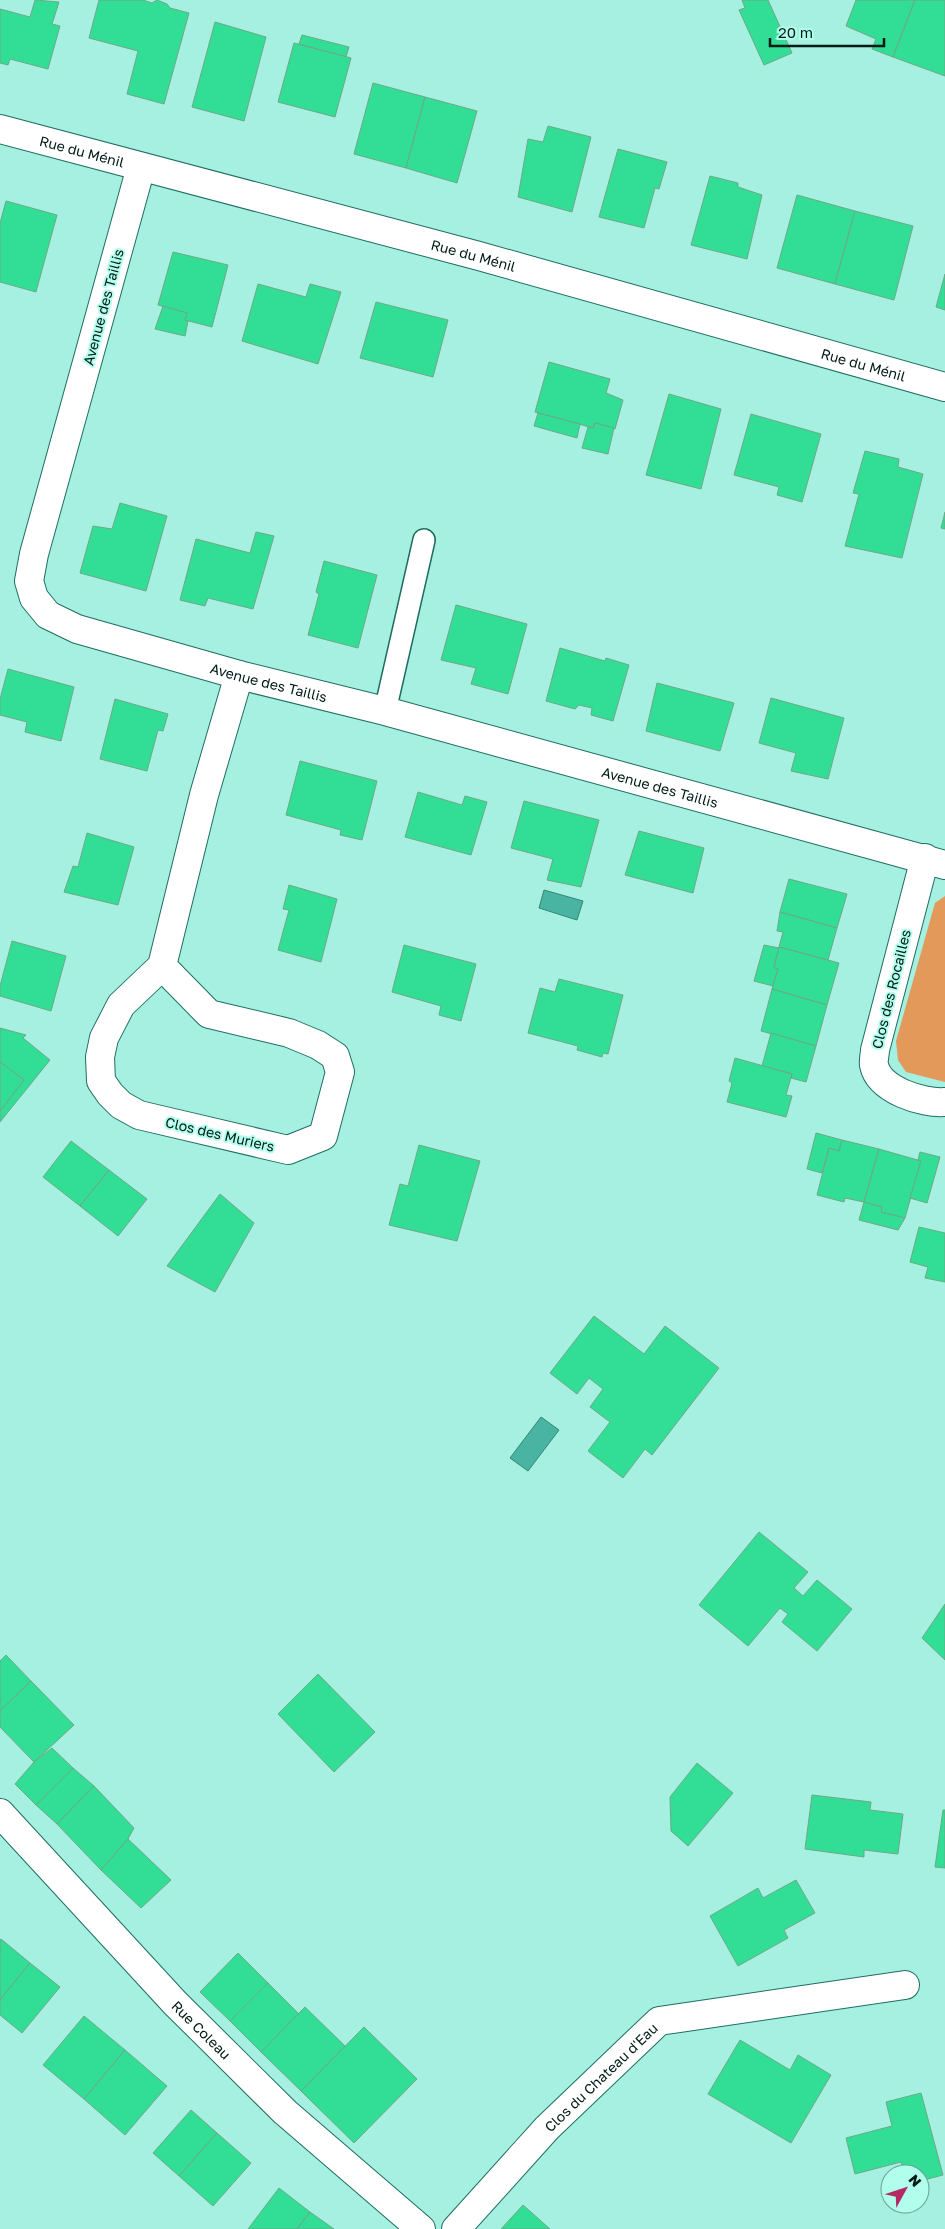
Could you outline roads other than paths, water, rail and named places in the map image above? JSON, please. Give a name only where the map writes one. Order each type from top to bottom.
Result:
[{"type":"street","name":"Rue du Ménil","points":[[0,129],[479,256],[945,387]]},
{"type":"street","name":"Avenue des Taillis","points":[[141,167],[34,554],[29,580],[34,598],[48,615],[77,629],[239,675],[385,711],[935,862]]},
{"type":"street","points":[[162,966],[204,795],[239,675]]},
{"type":"street","name":"Clos des Rocailles","points":[[935,862],[875,1050],[874,1065],[889,1087],[933,1104],[945,1102]]},
{"type":"street","name":"Clos des Muriers","points":[[162,966],[209,1014],[289,1033],[318,1045],[335,1056],[340,1072],[324,1136],[288,1150],[139,1115],[121,1105],[110,1094],[101,1081],[100,1057],[104,1038],[121,1005],[162,966]]},
{"type":"street","name":"Rue Coleau","points":[[0,1813],[189,2017],[285,2112],[421,2229]]},
{"type":"street","name":"Clos du Chateau d'Eau","points":[[456,2229],[547,2128],[658,2021],[904,1985]]},
{"type":"lane","points":[[385,711],[424,540]]}]
